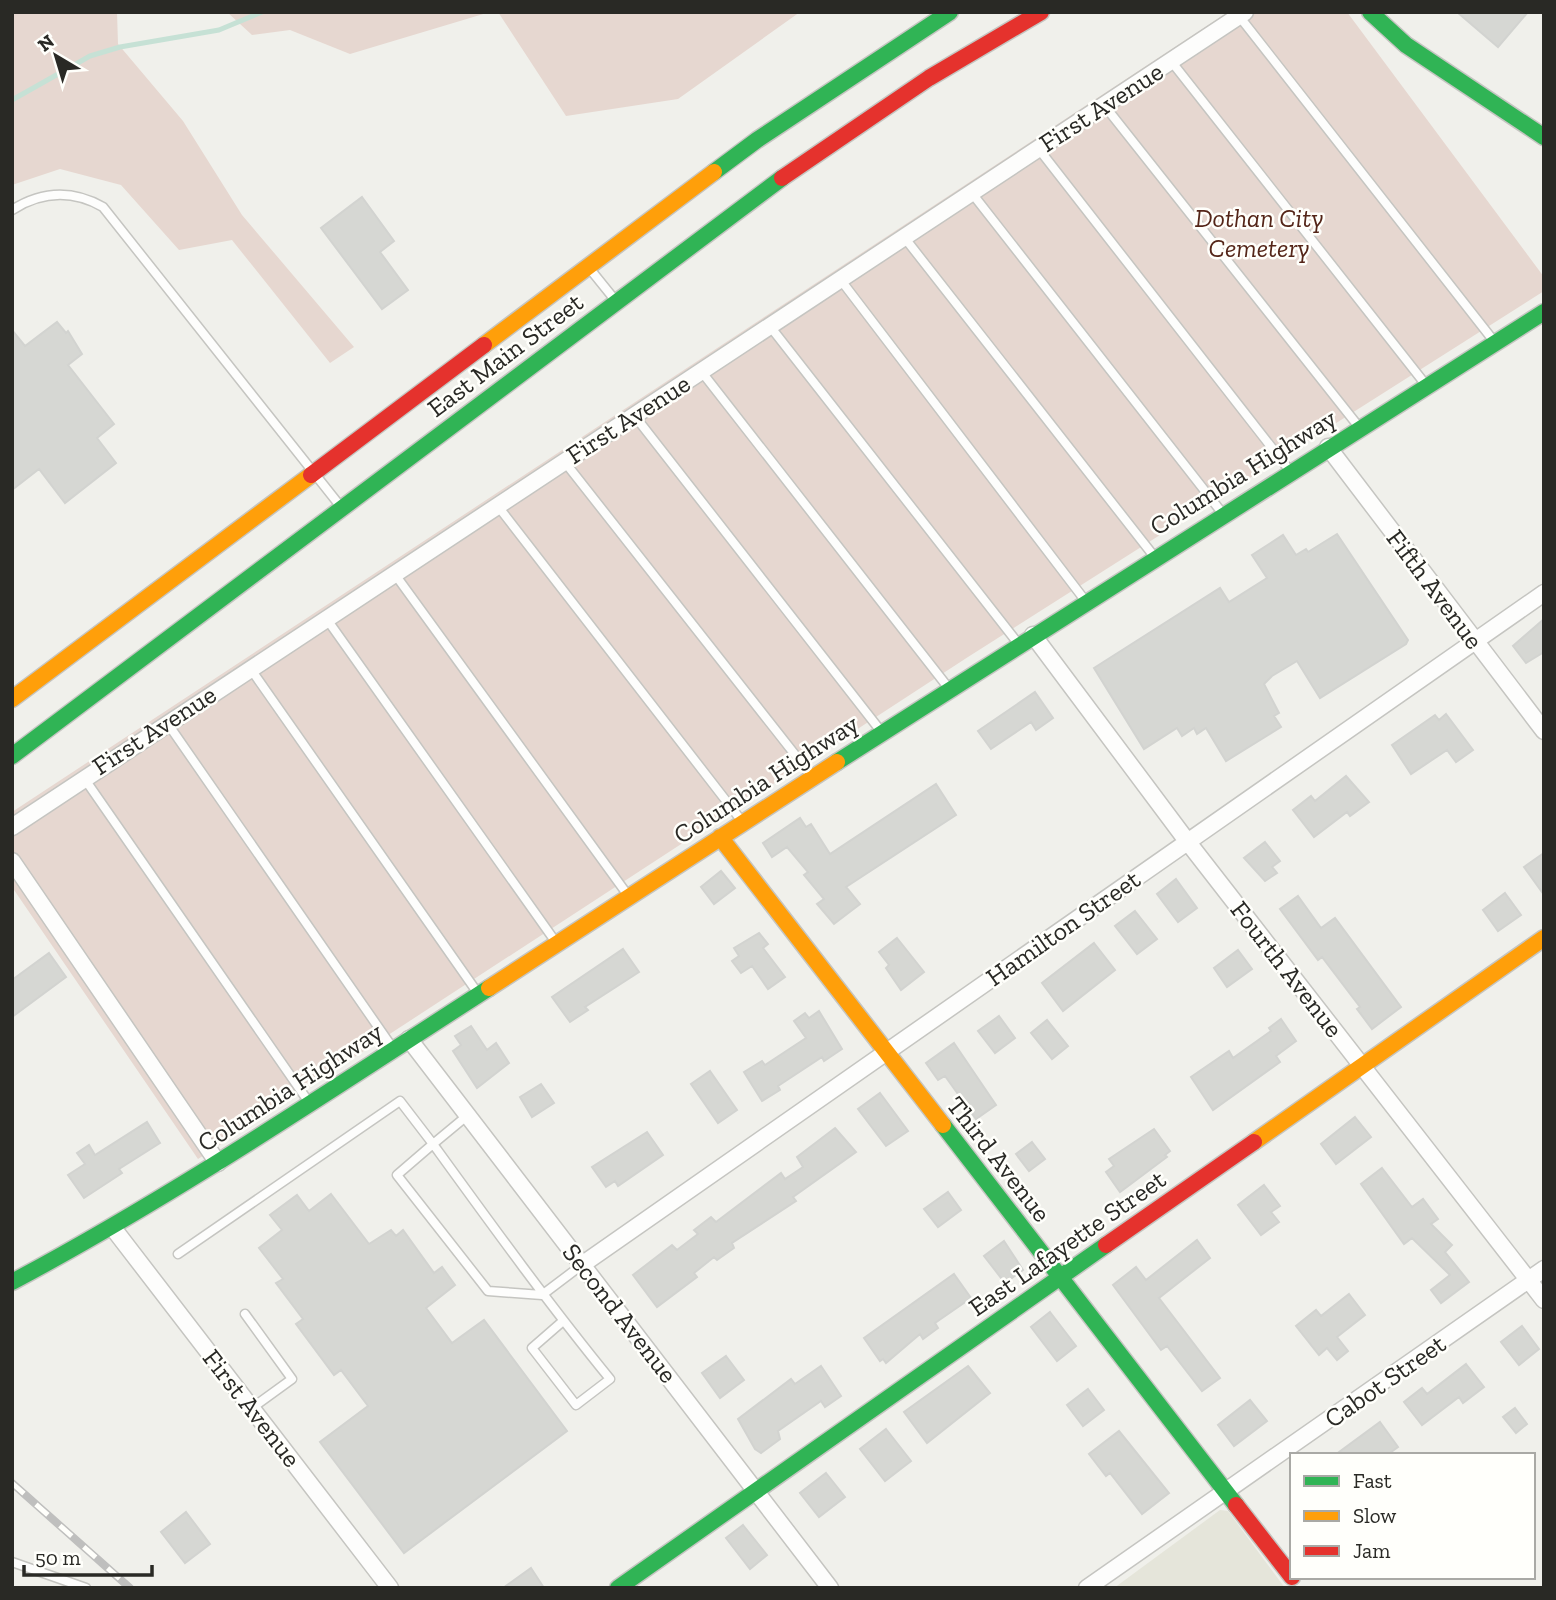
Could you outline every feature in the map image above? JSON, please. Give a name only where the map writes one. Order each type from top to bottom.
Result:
[{"type":"main road","name":"East Main Street","points":[[12,699],[768,132],[950,12]]},
{"type":"main road","name":"East Main Street","points":[[12,756],[859,124],[940,71],[1041,12]]},
{"type":"main road","points":[[1370,12],[1406,45],[1544,137]]},
{"type":"main road","name":"Columbia Highway","points":[[12,1282],[113,1228],[218,1163],[1154,557],[1544,312]]},
{"type":"main road","name":"Third Avenue","points":[[720,837],[1290,1574]]},
{"type":"main road","name":"East Lafayette Street","points":[[618,1588],[1544,938]]},
{"type":"street","name":"First Avenue","points":[[12,827],[83,777],[1242,14]]},
{"type":"street","name":"Fifth Avenue","points":[[1328,447],[1544,731]]},
{"type":"street","name":"Hamilton Street","points":[[583,1264],[1544,593]]},
{"type":"street","name":"Fourth Avenue","points":[[1033,635],[1187,841],[1544,1300]]},
{"type":"street","points":[[12,861],[218,1163]]},
{"type":"street","name":"Second Avenue","points":[[409,1039],[830,1588]]},
{"type":"street","name":"First Avenue","points":[[113,1228],[390,1588]]},
{"type":"street","name":"Cabot Street","points":[[1087,1588],[1227,1493],[1544,1269]]},
{"type":"lane","points":[[1242,14],[1495,343]]},
{"type":"lane","points":[[1171,61],[1426,385]]},
{"type":"lane","points":[[1104,106],[1359,428]]},
{"type":"lane","points":[[1038,148],[1290,471]]},
{"type":"lane","points":[[971,192],[1223,514]]},
{"type":"lane","points":[[12,210],[24,202],[58,194],[76,195],[103,207],[342,508]]},
{"type":"lane","points":[[904,237],[1154,557]]},
{"type":"lane","points":[[589,266],[617,302]]},
{"type":"lane","points":[[840,279],[1086,601]]},
{"type":"lane","points":[[769,325],[1019,644]]},
{"type":"lane","points":[[701,371],[949,689]]},
{"type":"lane","points":[[634,415],[882,732]]},
{"type":"lane","points":[[564,461],[813,778]]},
{"type":"lane","points":[[497,505],[742,822]]},
{"type":"lane","points":[[394,573],[629,896]]},
{"type":"lane","points":[[326,618],[557,943]]},
{"type":"lane","points":[[250,668],[478,994]]},
{"type":"lane","points":[[167,722],[394,1049]]},
{"type":"lane","points":[[83,777],[310,1104]]},
{"type":"lane","points":[[178,1254],[400,1101],[542,1295],[563,1321],[610,1380],[576,1405],[532,1348],[563,1321]]},
{"type":"lane","points":[[468,1115],[397,1175],[488,1291],[542,1295],[583,1264]]},
{"type":"lane","points":[[245,1314],[292,1379],[252,1408]]},
{"type":"lane","points":[[12,1562],[86,1588]]},
{"type":"shaded area","points":[[1220,1510],[1228,1511],[1285,1588],[1114,1588]]},
{"type":"green space","points":[[12,12],[117,12],[118,44],[183,121],[242,215],[354,347],[330,363],[232,240],[179,250],[121,185],[60,169],[12,185]]},
{"type":"green space","points":[[227,12],[490,12],[350,54],[290,30],[252,35]]},
{"type":"green space","points":[[498,12],[800,12],[678,99],[566,116]]},
{"type":"green space","name":"Dothan City Cemetery","points":[[1228,12],[1347,12],[1544,277],[1544,291],[968,657],[198,1159],[12,887],[12,812]]},
{"type":"building","points":[[1457,12],[1528,12],[1498,47]]},
{"type":"building","points":[[362,197],[394,241],[380,252],[408,290],[382,309],[321,228]]},
{"type":"building","points":[[57,322],[66,333],[68,331],[82,354],[68,365],[114,424],[97,438],[116,463],[65,503],[39,469],[12,490],[12,330],[25,346]]},
{"type":"building","points":[[1337,534],[1408,640],[1406,644],[1320,698],[1297,661],[1272,676],[1264,684],[1279,713],[1274,716],[1281,727],[1226,761],[1206,728],[1197,734],[1194,728],[1182,736],[1177,728],[1144,749],[1094,668],[1220,588],[1229,602],[1267,578],[1252,555],[1283,535],[1296,555],[1306,549],[1308,552]]},
{"type":"building","points":[[1544,619],[1544,652],[1526,663],[1513,646]]},
{"type":"building","points":[[1035,692],[1053,718],[1036,730],[1031,722],[991,749],[978,731]]},
{"type":"building","points":[[1446,714],[1473,750],[1456,762],[1447,750],[1411,774],[1392,745],[1435,715],[1439,720]]},
{"type":"building","points":[[1346,776],[1369,802],[1350,816],[1347,812],[1314,837],[1293,810],[1311,796],[1315,801]]},
{"type":"building","points":[[936,784],[956,815],[846,887],[860,904],[834,924],[817,904],[824,899],[804,875],[808,872],[787,847],[772,857],[763,843],[800,818],[806,827],[811,824],[830,854]]},
{"type":"building","points":[[1265,842],[1280,861],[1272,867],[1277,873],[1265,881],[1244,858]]},
{"type":"building","points":[[1544,853],[1544,895],[1524,867]]},
{"type":"building","points":[[721,871],[735,888],[714,904],[701,887]]},
{"type":"building","points":[[1176,879],[1197,908],[1178,922],[1157,894]]},
{"type":"building","points":[[1505,893],[1521,915],[1498,931],[1483,910]]},
{"type":"building","points":[[1298,896],[1321,928],[1335,918],[1401,1007],[1372,1029],[1357,1009],[1360,1007],[1322,957],[1318,960],[1280,909]]},
{"type":"building","points":[[1135,911],[1157,939],[1137,954],[1115,926]]},
{"type":"building","points":[[759,933],[768,944],[763,948],[785,977],[768,989],[752,966],[741,973],[732,961],[739,956],[734,948]]},
{"type":"building","points":[[897,938],[924,972],[901,990],[886,968],[889,965],[879,952]]},
{"type":"building","points":[[1094,943],[1115,970],[1063,1011],[1042,983]]},
{"type":"building","points":[[623,949],[639,972],[585,1007],[588,1010],[570,1022],[552,997]]},
{"type":"building","points":[[1238,950],[1252,969],[1227,987],[1214,968]]},
{"type":"building","points":[[49,953],[66,977],[12,1017],[12,980]]},
{"type":"building","points":[[819,1011],[842,1049],[824,1061],[822,1057],[778,1086],[780,1090],[762,1101],[744,1072],[762,1061],[765,1065],[806,1038],[794,1021],[805,1013],[809,1018]]},
{"type":"building","points":[[999,1016],[1015,1038],[995,1053],[978,1031]]},
{"type":"building","points":[[1281,1019],[1296,1041],[1276,1056],[1280,1062],[1213,1110],[1191,1077],[1229,1051],[1233,1058],[1271,1031],[1269,1028]]},
{"type":"building","points":[[1047,1020],[1068,1046],[1052,1059],[1031,1033]]},
{"type":"building","points":[[471,1026],[487,1050],[496,1043],[509,1063],[477,1088],[453,1051],[461,1045],[455,1036]]},
{"type":"building","points":[[954,1043],[996,1105],[976,1119],[945,1076],[938,1080],[926,1063]]},
{"type":"building","points":[[710,1071],[737,1110],[718,1123],[691,1084]]},
{"type":"building","points":[[541,1084],[554,1103],[532,1117],[520,1097]]},
{"type":"building","points":[[880,1093],[908,1131],[886,1146],[858,1109]]},
{"type":"building","points":[[1355,1117],[1371,1137],[1336,1164],[1321,1144]]},
{"type":"building","points":[[147,1122],[160,1143],[119,1169],[122,1173],[84,1198],[68,1175],[85,1164],[77,1153],[89,1145],[95,1155]]},
{"type":"building","points":[[835,1128],[856,1152],[793,1197],[796,1201],[732,1243],[734,1248],[717,1260],[714,1257],[694,1273],[697,1277],[657,1307],[633,1275],[672,1245],[677,1250],[698,1234],[694,1230],[711,1217],[716,1222],[781,1173],[785,1179],[803,1167],[797,1157]]},
{"type":"building","points":[[1154,1129],[1170,1151],[1165,1155],[1167,1157],[1120,1192],[1106,1172],[1114,1166],[1109,1159]]},
{"type":"building","points":[[647,1132],[663,1155],[618,1186],[615,1181],[606,1187],[592,1167]]},
{"type":"building","points":[[1032,1142],[1045,1159],[1029,1171],[1016,1154]]},
{"type":"building","points":[[1382,1168],[1412,1207],[1423,1199],[1438,1219],[1431,1224],[1452,1245],[1445,1252],[1469,1282],[1441,1303],[1431,1290],[1450,1275],[1412,1238],[1404,1244],[1361,1184]]},
{"type":"building","points":[[1264,1185],[1280,1206],[1271,1212],[1279,1222],[1261,1235],[1238,1205]]},
{"type":"building","points":[[948,1192],[961,1210],[938,1227],[924,1209]]},
{"type":"building","points":[[331,1194],[369,1244],[391,1230],[396,1236],[403,1230],[434,1273],[442,1267],[455,1285],[426,1308],[452,1343],[484,1320],[567,1431],[404,1553],[320,1442],[368,1406],[341,1370],[334,1375],[296,1324],[303,1319],[276,1283],[283,1279],[259,1248],[282,1230],[270,1215],[297,1195],[309,1211]]},
{"type":"building","points":[[1197,1240],[1210,1258],[1159,1298],[1220,1378],[1202,1391],[1167,1346],[1161,1350],[1113,1285],[1136,1267],[1146,1280]]},
{"type":"building","points":[[1004,1241],[1023,1270],[1005,1283],[984,1256]]},
{"type":"building","points":[[954,1274],[971,1298],[935,1323],[938,1328],[923,1339],[920,1334],[886,1363],[883,1359],[880,1361],[864,1338]]},
{"type":"building","points":[[1349,1294],[1365,1315],[1337,1337],[1348,1351],[1337,1360],[1327,1348],[1319,1355],[1296,1326],[1316,1310],[1321,1316]]},
{"type":"building","points":[[1050,1312],[1076,1346],[1057,1361],[1031,1327]]},
{"type":"building","points":[[1522,1326],[1539,1349],[1519,1365],[1501,1342]]},
{"type":"building","points":[[726,1356],[744,1380],[720,1398],[702,1373]]},
{"type":"building","points":[[1466,1364],[1484,1387],[1463,1403],[1459,1397],[1422,1425],[1404,1402],[1422,1388],[1427,1394]]},
{"type":"building","points":[[821,1366],[841,1396],[825,1407],[821,1401],[778,1431],[780,1439],[761,1453],[755,1449],[738,1419],[791,1379],[795,1384]]},
{"type":"building","points":[[968,1366],[990,1393],[927,1443],[904,1412]]},
{"type":"building","points":[[1088,1389],[1104,1410],[1083,1426],[1067,1405]]},
{"type":"building","points":[[1250,1400],[1267,1421],[1234,1446],[1218,1425]]},
{"type":"building","points":[[1515,1408],[1527,1424],[1516,1433],[1503,1417]]},
{"type":"building","points":[[1380,1422],[1398,1447],[1390,1453],[1338,1453]]},
{"type":"building","points":[[886,1429],[911,1461],[885,1481],[860,1449]]},
{"type":"building","points":[[1119,1431],[1169,1493],[1142,1514],[1110,1473],[1106,1476],[1089,1454]]},
{"type":"building","points":[[826,1473],[845,1497],[819,1517],[800,1493]]},
{"type":"building","points":[[186,1512],[210,1544],[185,1563],[161,1532]]},
{"type":"building","points":[[743,1525],[767,1555],[750,1569],[726,1538]]},
{"type":"building","points":[[531,1568],[544,1588],[503,1588]]},
{"type":"waterway","points":[[12,100],[90,56],[120,47],[219,30],[262,12]]},
{"type":"railway","points":[[12,1483],[130,1588]]},
{"type":"traffic: fast","points":[[714,172],[757,140],[950,12]]},
{"type":"traffic: fast","points":[[1370,12],[1406,45],[1544,137]]},
{"type":"traffic: fast","points":[[12,756],[782,178]]},
{"type":"traffic: fast","points":[[837,762],[1544,312]]},
{"type":"traffic: fast","points":[[12,1282],[194,1177],[489,988]]},
{"type":"traffic: fast","points":[[943,1125],[1236,1505]]},
{"type":"traffic: fast","points":[[618,1588],[1106,1245]]},
{"type":"traffic: slow","points":[[484,345],[714,172]]},
{"type":"traffic: slow","points":[[12,699],[311,475]]},
{"type":"traffic: slow","points":[[489,988],[837,762]]},
{"type":"traffic: slow","points":[[720,837],[943,1125]]},
{"type":"traffic: slow","points":[[1254,1142],[1544,938]]},
{"type":"traffic: jam","points":[[782,178],[929,78],[1041,12]]},
{"type":"traffic: jam","points":[[311,475],[484,345]]},
{"type":"traffic: jam","points":[[1106,1245],[1254,1142]]},
{"type":"traffic: jam","points":[[1236,1505],[1290,1574]]}]
